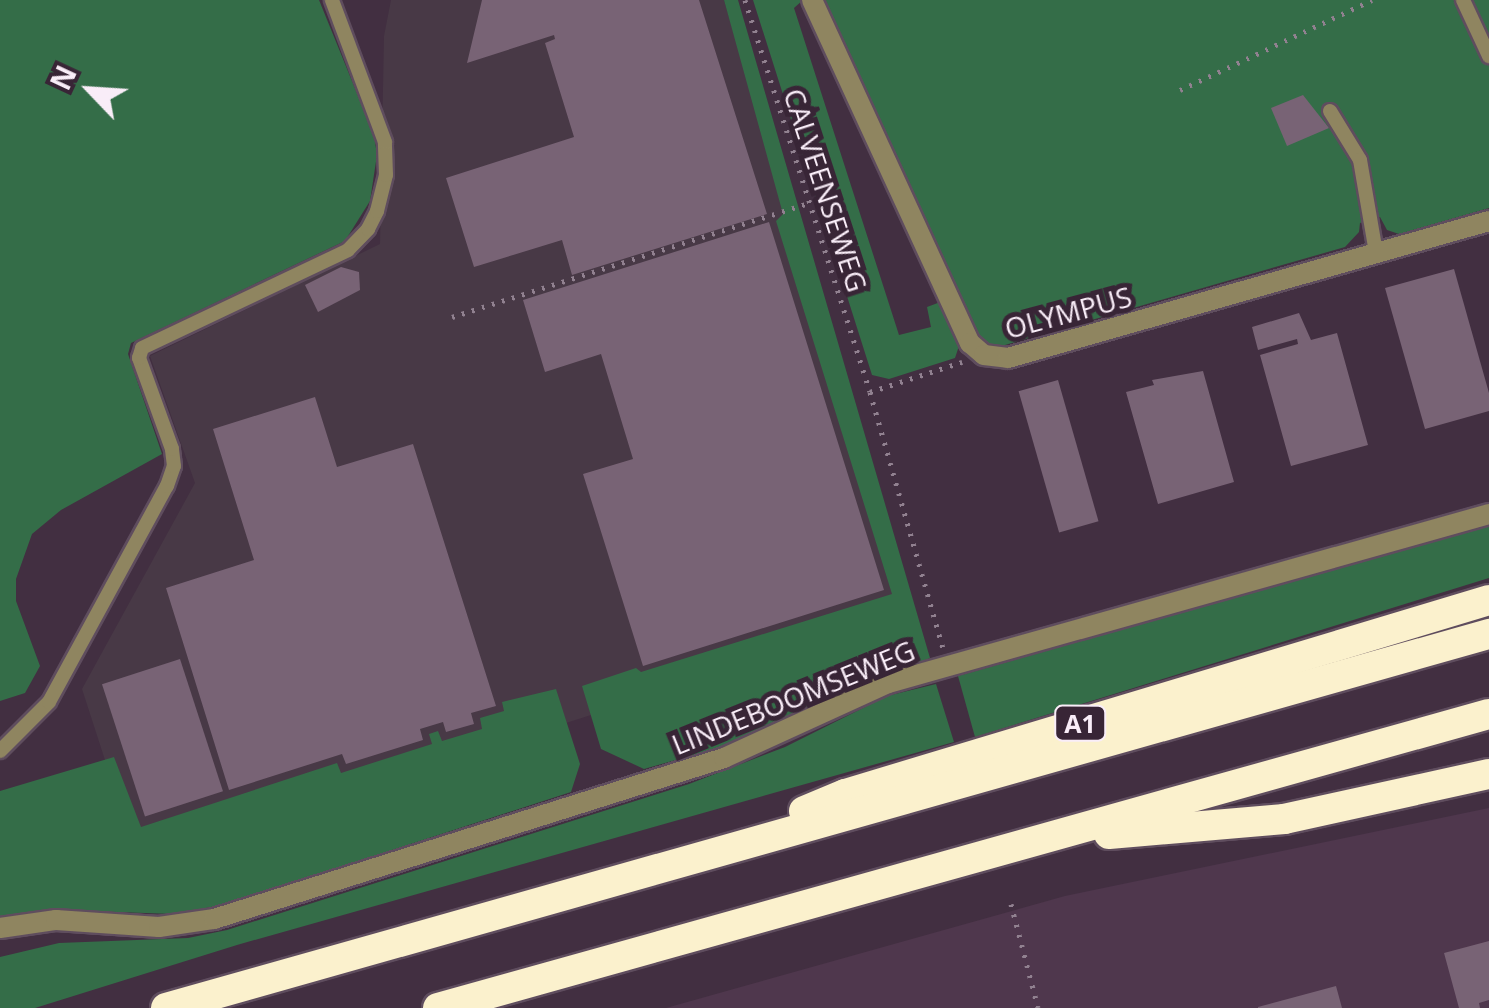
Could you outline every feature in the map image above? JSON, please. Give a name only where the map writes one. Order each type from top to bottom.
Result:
[{"type":"highway","name":"A1","points":[[677,864],[845,794],[1489,600]]},
{"type":"highway","name":"A1","points":[[166,1008],[1489,634]]},
{"type":"highway","points":[[438,1008],[1489,714]]},
{"type":"highway","points":[[1036,840],[1284,818],[1489,774]]},
{"type":"street","name":"OLYMPUS","points":[[812,0],[970,343],[984,355],[1008,358],[1489,220]]},
{"type":"street","name":"LINDEBOOMSEWEG","points":[[0,928],[56,920],[160,926],[214,919],[724,758],[888,683],[1489,514]]},
{"type":"lane","points":[[0,751],[49,702],[167,486],[174,466],[172,449],[140,358],[142,348],[348,250],[377,211],[386,175],[382,127],[332,0]]},
{"type":"lane","points":[[1463,0],[1489,56]]},
{"type":"lane","points":[[1330,111],[1360,160],[1376,253]]},
{"type":"path","name":"CALVEENSEWEG","points":[[745,0],[870,392],[944,651]]},
{"type":"path","points":[[1180,90],[1372,0]]},
{"type":"path","points":[[452,318],[810,203]]},
{"type":"path","points":[[870,392],[984,355]]},
{"type":"path","points":[[1010,904],[1038,1008]]},
{"type":"shaded area","points":[[391,0],[724,0],[907,614],[169,850],[127,828],[82,689],[195,483],[150,356],[380,244],[384,36]]},
{"type":"shaded area","points":[[1489,808],[1489,1008],[666,1008],[1065,896]]},
{"type":"green space","points":[[0,0],[319,0],[374,135],[377,155],[370,201],[345,241],[131,343],[128,354],[162,454],[61,510],[32,534],[16,579],[16,601],[40,666],[25,693],[0,701]]},
{"type":"green space","points":[[724,0],[738,0],[930,658],[718,748],[644,769],[601,749],[582,686],[636,668],[641,672],[892,594],[776,221],[783,214]]},
{"type":"green space","points":[[753,0],[803,0],[794,8],[899,335],[931,327],[927,307],[943,301],[960,343],[955,358],[889,379],[872,375]]},
{"type":"green space","points":[[819,0],[1489,0],[1489,208],[1399,234],[1387,230],[1380,217],[1360,223],[1359,232],[1345,247],[998,347],[978,339]]},
{"type":"green space","points":[[1489,525],[1489,578],[975,737],[958,676]]},
{"type":"green space","points":[[936,684],[954,742],[237,945],[35,1008],[0,1008],[0,957],[59,943],[188,938],[227,930],[689,784],[785,747],[887,696]]},
{"type":"green space","points":[[556,689],[580,764],[571,792],[222,905],[173,914],[60,910],[0,918],[0,791],[114,757],[141,827],[337,763],[341,773],[432,744],[429,734],[438,731],[442,741],[482,729],[480,718],[504,711],[502,702]]},
{"type":"building","points":[[482,0],[699,0],[767,214],[572,275],[562,240],[474,267],[446,178],[574,137],[545,43],[555,39],[554,35],[467,63]]},
{"type":"building","points":[[1303,95],[1329,128],[1287,146],[1271,108]]},
{"type":"building","points":[[769,222],[884,590],[643,666],[583,474],[633,459],[601,354],[545,372],[523,300]]},
{"type":"building","points":[[341,267],[359,272],[360,290],[318,312],[305,285]]},
{"type":"building","points":[[1454,269],[1489,393],[1489,411],[1425,429],[1385,288]]},
{"type":"building","points":[[1299,313],[1311,340],[1337,333],[1368,445],[1291,466],[1260,355],[1298,344],[1297,339],[1258,350],[1252,327]]},
{"type":"building","points":[[1203,371],[1234,482],[1158,504],[1126,392],[1154,385],[1152,380]]},
{"type":"building","points":[[1058,380],[1099,521],[1059,533],[1019,391]]},
{"type":"building","points":[[315,397],[337,467],[413,444],[496,706],[471,713],[474,724],[446,732],[443,722],[420,729],[423,740],[346,764],[342,754],[229,790],[166,588],[254,560],[213,429]]},
{"type":"building","points":[[180,659],[223,791],[145,817],[102,684]]},
{"type":"building","points":[[1489,941],[1489,1000],[1479,1003],[1480,1008],[1459,1008],[1444,953]]},
{"type":"building","points":[[1336,986],[1342,1008],[1258,1008],[1258,1007]]}]
